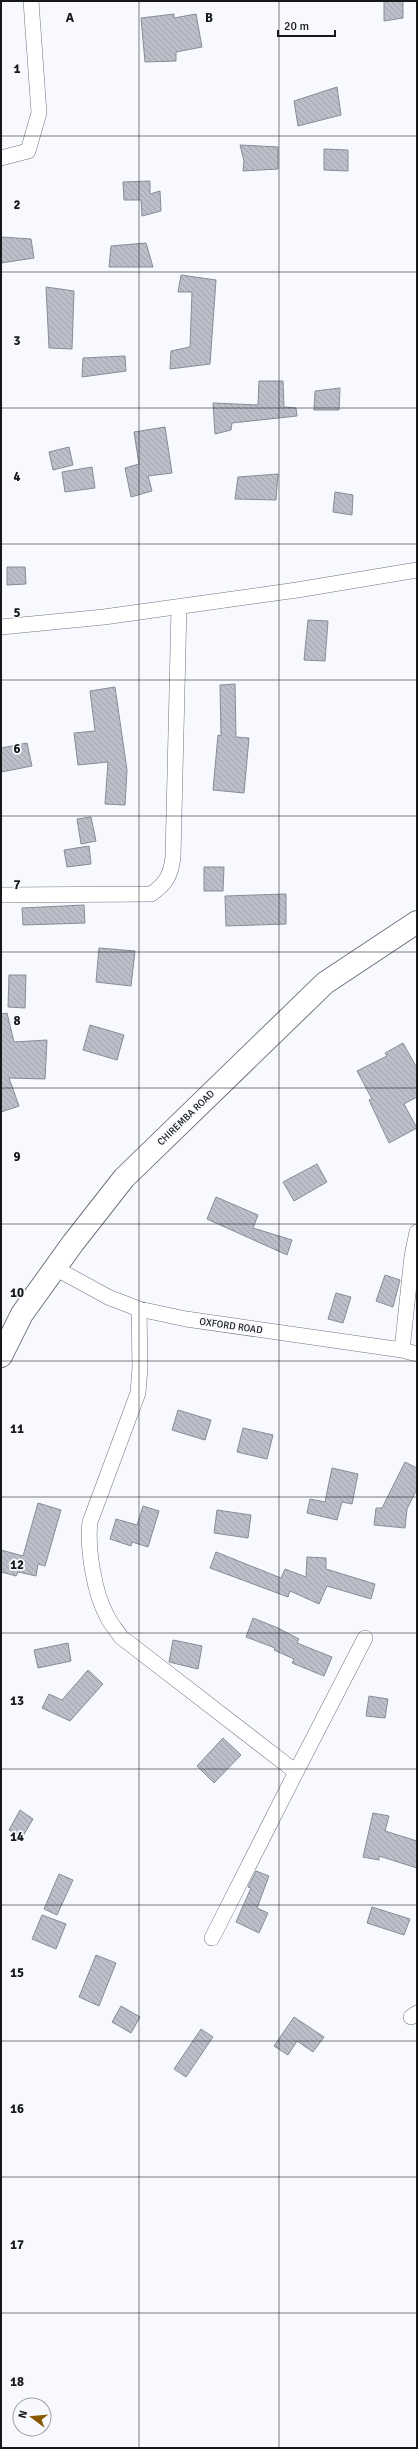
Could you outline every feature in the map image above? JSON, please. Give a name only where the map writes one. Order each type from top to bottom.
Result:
[{"type":"main road","name":"CHIREMBA ROAD","points":[[1,1356],[22,1314],[124,1178],[325,983],[417,922]]},
{"type":"street","points":[[1,158],[28,151],[39,113],[31,1]]},
{"type":"street","points":[[1,627],[104,617],[178,607],[297,590],[417,570]]},
{"type":"street","points":[[1,895],[150,894],[163,886],[169,879],[173,857],[178,607]]},
{"type":"street","points":[[402,1350],[412,1256],[417,1232]]},
{"type":"street","name":"OXFORD ROAD","points":[[55,1268],[108,1297],[139,1309],[186,1319],[402,1350],[417,1354]]},
{"type":"street","points":[[139,1309],[140,1367],[138,1393],[90,1522],[88,1535],[98,1593],[107,1616],[121,1637],[296,1772]]},
{"type":"street","points":[[212,1938],[365,1638]]},
{"type":"building","points":[[384,1],[403,1],[403,18],[384,21]]},
{"type":"building","points":[[174,14],[174,18],[196,14],[202,47],[176,52],[176,61],[145,62],[141,18]]},
{"type":"building","points":[[337,87],[341,115],[298,126],[294,101]]},
{"type":"building","points":[[240,145],[278,147],[278,169],[243,171],[244,161]]},
{"type":"building","points":[[324,149],[348,150],[348,171],[324,170]]},
{"type":"building","points":[[150,181],[150,194],[160,191],[161,211],[142,216],[141,200],[124,200],[123,182]]},
{"type":"building","points":[[1,237],[31,239],[34,258],[1,263]]},
{"type":"building","points":[[146,243],[153,267],[109,267],[111,246]]},
{"type":"building","points":[[181,275],[216,280],[210,364],[170,369],[171,351],[190,347],[192,292],[178,292]]},
{"type":"building","points":[[46,287],[74,291],[72,349],[49,348]]},
{"type":"building","points":[[125,356],[126,371],[82,377],[83,358]]},
{"type":"building","points":[[259,381],[283,381],[284,407],[296,408],[297,416],[232,423],[231,430],[215,434],[213,403],[258,405]]},
{"type":"building","points":[[340,388],[339,410],[314,410],[315,391]]},
{"type":"building","points":[[165,427],[172,473],[148,476],[152,491],[131,497],[125,468],[139,464],[134,432]]},
{"type":"building","points":[[69,447],[73,465],[53,470],[49,452]]},
{"type":"building","points":[[92,467],[95,488],[65,492],[62,472]]},
{"type":"building","points":[[278,474],[276,500],[235,499],[238,477]]},
{"type":"building","points":[[335,492],[353,495],[352,515],[333,512]]},
{"type":"building","points":[[7,567],[25,567],[26,584],[7,585]]},
{"type":"building","points":[[308,620],[328,621],[325,661],[304,660]]},
{"type":"building","points":[[235,684],[236,737],[249,738],[244,793],[213,790],[218,735],[221,736],[220,685]]},
{"type":"building","points":[[115,687],[127,770],[125,805],[105,804],[108,762],[78,765],[74,733],[95,731],[90,691]]},
{"type":"building","points":[[27,743],[32,766],[1,772],[1,748]]},
{"type":"building","points":[[91,817],[96,841],[81,844],[77,819]]},
{"type":"building","points":[[89,846],[91,864],[67,867],[64,850]]},
{"type":"building","points":[[204,867],[224,867],[223,891],[204,891]]},
{"type":"building","points":[[286,894],[286,924],[226,926],[225,896]]},
{"type":"building","points":[[84,905],[85,923],[23,925],[22,908]]},
{"type":"building","points":[[99,948],[135,951],[131,986],[96,982]]},
{"type":"building","points":[[9,975],[26,975],[25,1008],[8,1007]]},
{"type":"building","points":[[7,1013],[14,1042],[47,1040],[45,1079],[9,1078],[19,1106],[1,1112],[1,1014]]},
{"type":"building","points":[[90,1025],[124,1035],[117,1060],[83,1050]]},
{"type":"building","points":[[403,1043],[417,1068],[417,1097],[404,1104],[417,1128],[389,1143],[369,1100],[372,1099],[357,1071],[387,1056],[385,1053]]},
{"type":"building","points":[[317,1164],[327,1182],[294,1201],[283,1182]]},
{"type":"building","points":[[216,1197],[258,1215],[253,1228],[292,1240],[287,1255],[207,1219]]},
{"type":"building","points":[[385,1275],[400,1280],[393,1307],[376,1301]]},
{"type":"building","points":[[336,1293],[351,1297],[343,1323],[328,1319]]},
{"type":"building","points":[[178,1410],[211,1420],[205,1440],[172,1430]]},
{"type":"building","points":[[243,1428],[273,1435],[267,1459],[237,1452]]},
{"type":"building","points":[[405,1462],[417,1468],[417,1489],[407,1509],[405,1528],[374,1525],[376,1508],[382,1508]]},
{"type":"building","points":[[332,1468],[358,1474],[352,1504],[342,1502],[337,1520],[307,1513],[310,1499],[325,1502]]},
{"type":"building","points":[[38,1503],[61,1510],[45,1566],[38,1564],[36,1576],[18,1572],[16,1576],[1,1572],[1,1550],[23,1556]]},
{"type":"building","points":[[143,1506],[159,1511],[148,1547],[132,1542],[131,1546],[110,1539],[116,1519],[137,1525]]},
{"type":"building","points":[[217,1510],[251,1515],[248,1538],[214,1533]]},
{"type":"building","points":[[216,1552],[281,1578],[285,1569],[306,1577],[307,1557],[326,1558],[326,1569],[375,1584],[371,1599],[327,1586],[319,1604],[290,1591],[288,1597],[210,1568]]},
{"type":"building","points":[[253,1618],[278,1628],[299,1639],[297,1643],[332,1657],[324,1676],[292,1663],[294,1659],[274,1650],[275,1648],[246,1637]]},
{"type":"building","points":[[173,1640],[202,1646],[198,1669],[169,1662]]},
{"type":"building","points":[[68,1643],[71,1661],[38,1668],[34,1650]]},
{"type":"building","points":[[88,1670],[103,1684],[70,1721],[42,1708],[49,1694],[62,1700]]},
{"type":"building","points":[[369,1696],[388,1699],[385,1718],[366,1716]]},
{"type":"building","points":[[223,1738],[241,1755],[214,1783],[197,1766]]},
{"type":"building","points":[[20,1810],[33,1819],[22,1838],[9,1830]]},
{"type":"building","points":[[373,1813],[389,1816],[385,1831],[417,1841],[417,1868],[379,1856],[379,1860],[363,1857]]},
{"type":"building","points":[[256,1871],[269,1876],[257,1908],[268,1913],[259,1933],[236,1922],[251,1888],[248,1887]]},
{"type":"building","points":[[59,1874],[73,1880],[57,1915],[44,1909]]},
{"type":"building","points":[[372,1907],[410,1919],[404,1935],[367,1923]]},
{"type":"building","points":[[42,1915],[66,1924],[56,1949],[32,1939]]},
{"type":"building","points":[[96,1955],[116,1963],[99,2006],[79,1997]]},
{"type":"building","points":[[121,2006],[140,2017],[131,2033],[112,2022]]},
{"type":"building","points":[[294,2017],[324,2037],[313,2052],[297,2041],[288,2055],[274,2046]]},
{"type":"building","points":[[201,2029],[213,2037],[186,2077],[174,2069]]}]
